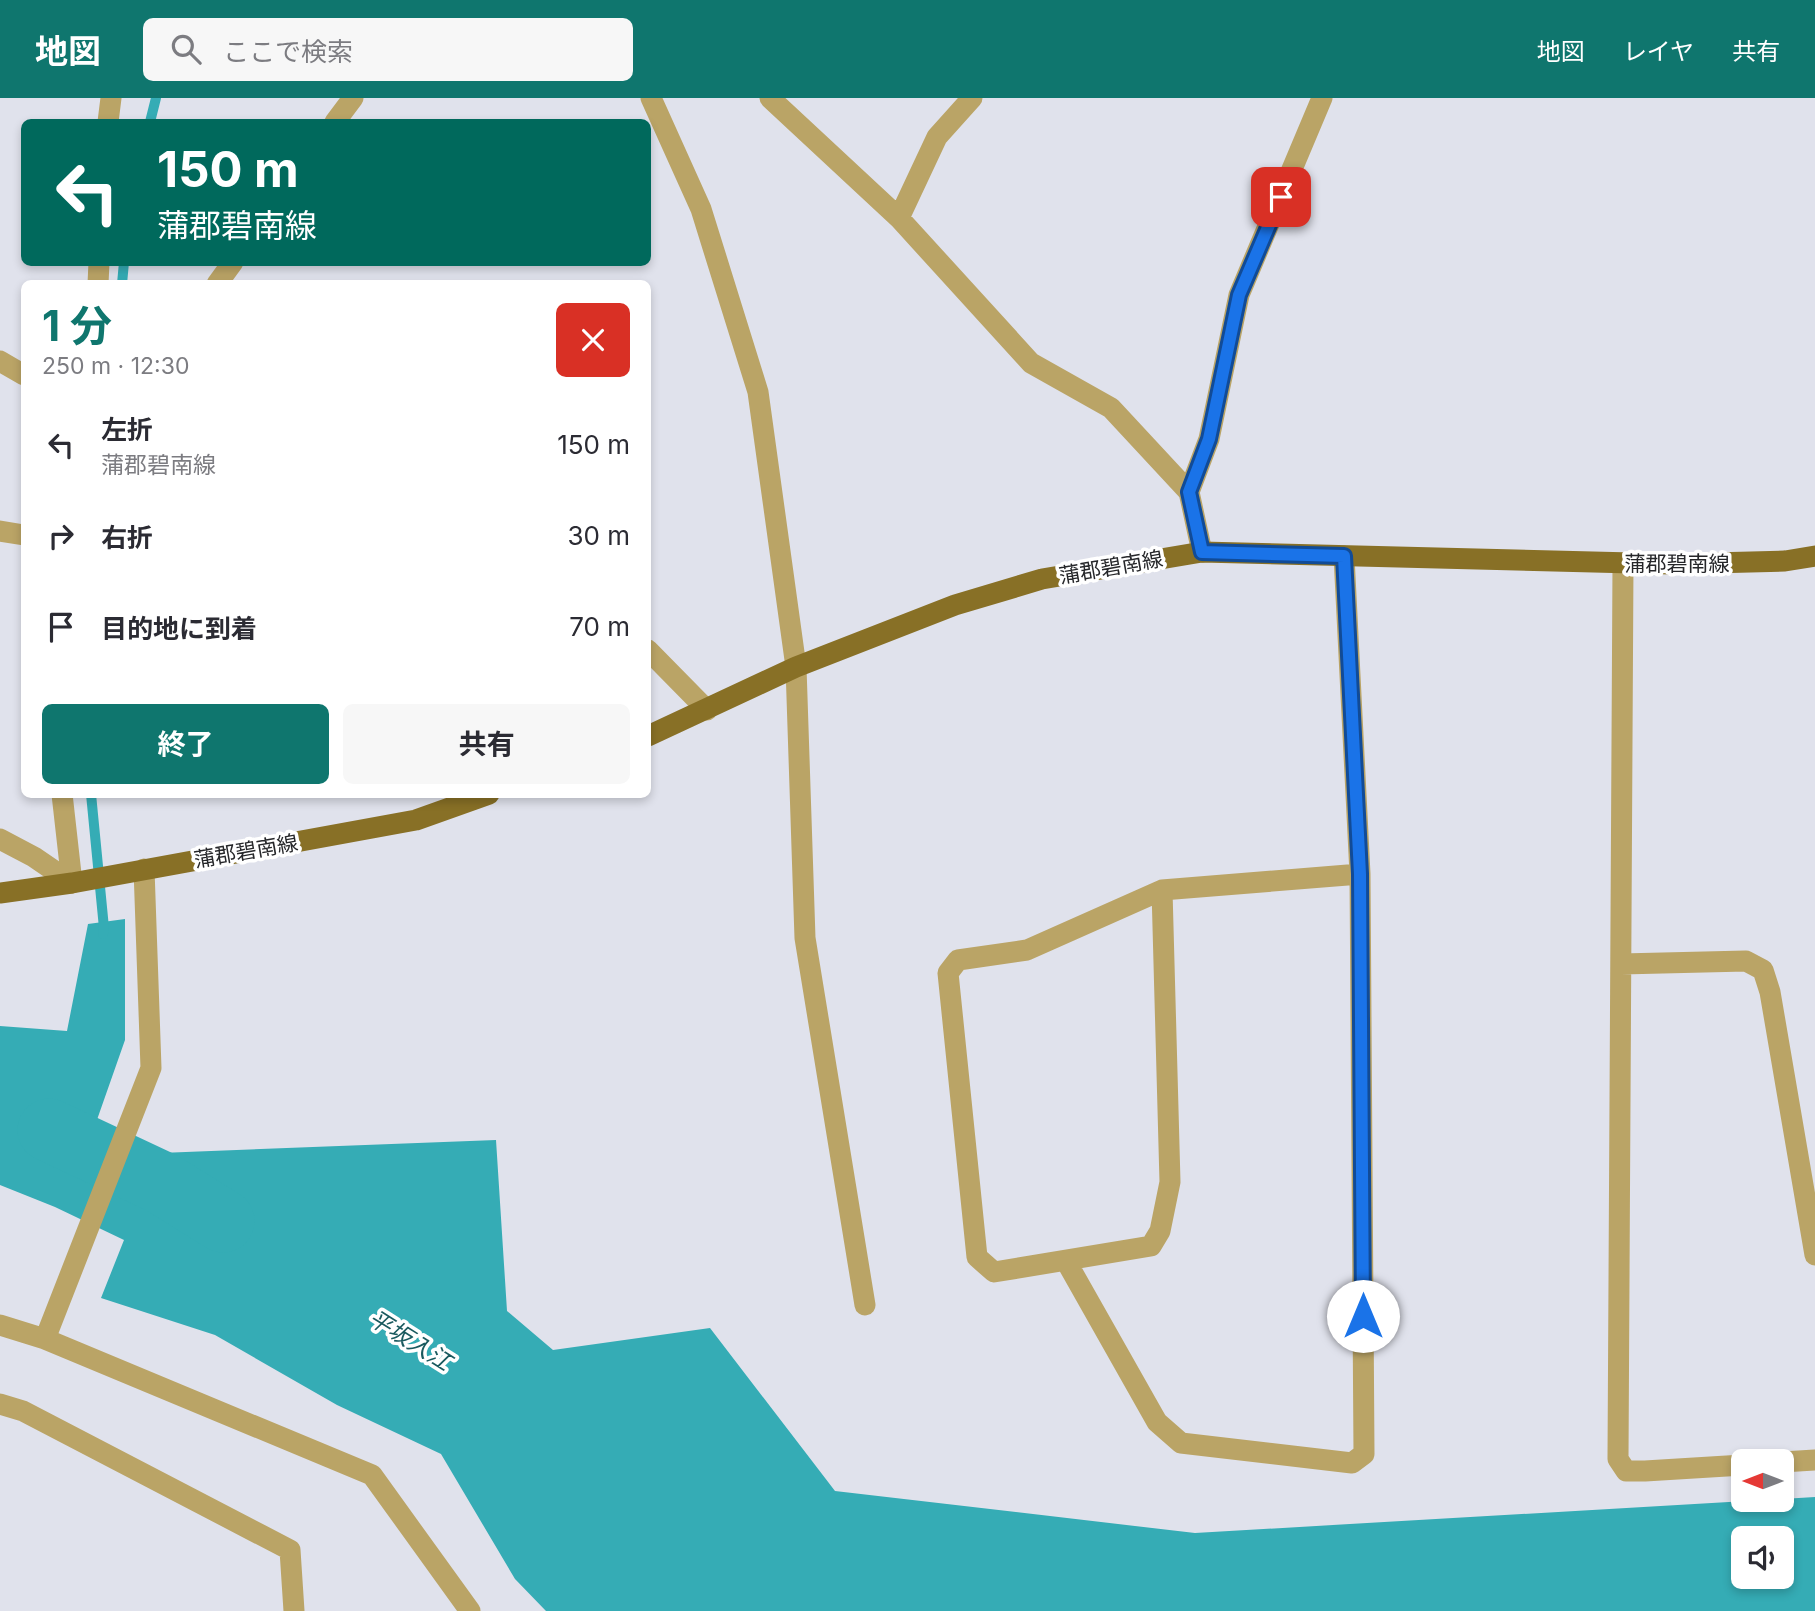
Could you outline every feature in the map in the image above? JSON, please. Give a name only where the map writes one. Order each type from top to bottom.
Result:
[{"type":"main road","name":"蒲郡碧南線","points":[[651,735],[796,667],[955,604],[1042,579],[1202,552],[1672,564],[1785,561],[1815,556]]},
{"type":"main road","name":"蒲郡碧南線","points":[[0,893],[72,883],[416,820],[478,798]]},
{"type":"street","points":[[108,119],[111,98]]},
{"type":"street","points":[[337,119],[353,98]]},
{"type":"street","points":[[651,98],[701,209],[758,392],[796,667],[805,938],[865,1305]]},
{"type":"street","points":[[770,98],[899,218],[1031,363],[1111,408],[1189,492],[1202,552]]},
{"type":"street","points":[[899,218],[937,136],[972,98]]},
{"type":"street","points":[[1189,492],[1209,439],[1239,295],[1322,98]]},
{"type":"street","points":[[0,362],[21,373]]},
{"type":"street","points":[[0,531],[21,534]]},
{"type":"street","points":[[1066,1261],[1157,1422],[1181,1443],[1352,1463],[1364,1454],[1360,874],[1344,556]]},
{"type":"street","points":[[1623,563],[1618,1459],[1626,1471],[1731,1466]]},
{"type":"street","points":[[651,653],[707,709]]},
{"type":"street","points":[[62,798],[72,883]]},
{"type":"street","points":[[0,839],[34,857],[72,883]]},
{"type":"street","points":[[44,1339],[151,1068],[144,869]]},
{"type":"street","points":[[1161,890],[1170,1182],[1160,1231],[1151,1246],[994,1272],[976,1257],[948,973],[958,960],[1027,950],[1161,890],[1360,874]]},
{"type":"street","points":[[1621,964],[1746,961],[1763,970],[1770,992],[1815,1255]]},
{"type":"street","points":[[0,1325],[44,1339],[372,1475],[470,1611]]},
{"type":"street","points":[[0,1404],[23,1411],[290,1550],[294,1611]]},
{"type":"street","points":[[1794,1461],[1815,1460]]},
{"type":"water","points":[[125,919],[125,1040],[79,1171],[139,1203],[160,1153],[496,1140],[507,1311],[553,1350],[710,1328],[835,1491],[1195,1533],[1731,1502],[1731,1512],[1794,1512],[1794,1498],[1815,1497],[1815,1611],[546,1611],[515,1579],[441,1454],[337,1405],[215,1335],[101,1298],[124,1240],[55,1207],[0,1185],[0,1026],[67,1031],[88,924]]},
{"type":"waterway","points":[[151,119],[156,98]]},
{"type":"waterway","points":[[122,280],[124,266]]},
{"type":"waterway","points":[[91,798],[103,934]]},
{"type":"waterway","name":"平坂入江","points":[[49,1130],[162,1183],[223,1221]]},
{"type":"route","points":[[1281,197],[1239,295],[1209,439],[1189,492],[1202,552],[1344,556],[1360,874],[1363,1316]]}]
